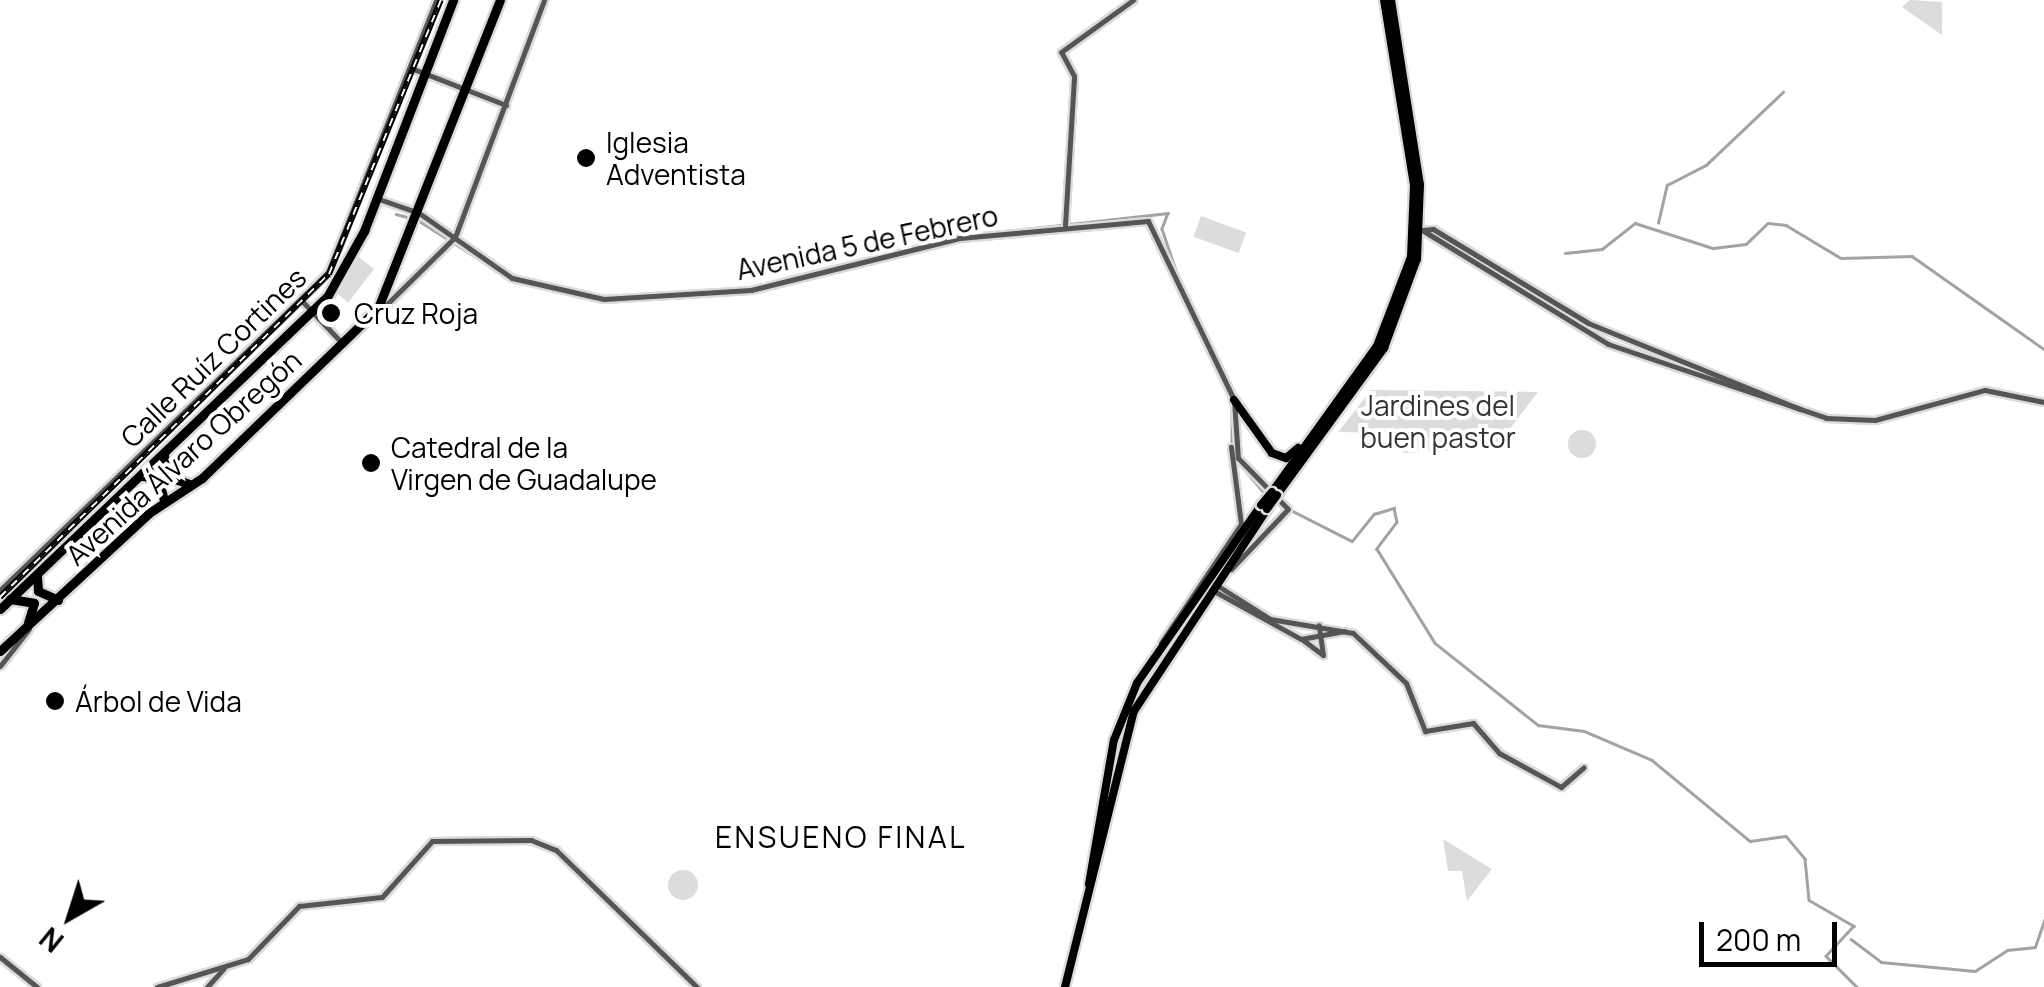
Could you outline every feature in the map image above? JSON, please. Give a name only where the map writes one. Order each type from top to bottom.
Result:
[{"type":"highway","points":[[0,609],[311,312],[350,261],[453,0]]},
{"type":"highway","name":"Avenida Álvaro Obregón","points":[[34,622],[164,501],[193,484],[381,303],[500,0]]},
{"type":"highway","points":[[164,451],[164,501]]},
{"type":"highway","points":[[138,477],[193,484]]},
{"type":"highway","points":[[38,573],[38,591],[58,600]]},
{"type":"highway","points":[[0,650],[36,610],[26,597],[10,599]]},
{"type":"highway","points":[[0,650],[34,622]]},
{"type":"main road","points":[[1274,494],[1385,332],[1414,240],[1415,217],[1388,0]]},
{"type":"main road","points":[[1090,886],[1114,740],[1161,643],[1250,534],[1264,507],[1389,338],[1422,230],[1388,0]]},
{"type":"main road","points":[[1415,217],[1422,230]]},
{"type":"main road","points":[[1414,240],[1422,230]]},
{"type":"main road","points":[[1234,400],[1279,458],[1325,419]]},
{"type":"main road","points":[[1064,987],[1134,711],[1209,584]]},
{"type":"street","name":"Calle Ruíz Cortines","points":[[0,590],[302,301],[339,252],[436,0]]},
{"type":"street","points":[[385,306],[455,237],[544,0]]},
{"type":"street","points":[[1064,225],[1073,70],[1061,52],[1133,0]]},
{"type":"street","points":[[410,68],[506,105]]},
{"type":"street","name":"Avenida 5 de Febrero","points":[[376,198],[419,214],[528,284],[612,299],[752,290],[960,238],[1064,225],[1151,224],[1202,350],[1234,400]]},
{"type":"street","points":[[1422,230],[1489,263],[1588,323],[1626,334],[1800,409]]},
{"type":"street","points":[[1422,230],[1613,346],[1800,409],[1854,422],[1986,390],[2044,402]]},
{"type":"street","points":[[1485,270],[1489,263]]},
{"type":"street","points":[[1505,283],[1509,275]]},
{"type":"street","points":[[302,301],[342,344]]},
{"type":"street","points":[[1613,346],[1626,334]]},
{"type":"street","points":[[1712,379],[1714,371]]},
{"type":"street","points":[[1209,584],[1241,524],[1232,444],[1234,400]]},
{"type":"street","points":[[1209,584],[1250,534],[1288,509],[1254,482],[1232,444]]},
{"type":"street","points":[[1209,584],[1296,625],[1347,631],[1406,683],[1425,732],[1473,723],[1498,753],[1561,787],[1584,767]]},
{"type":"street","points":[[1209,584],[1322,655],[1325,636],[1318,625]]},
{"type":"street","name":"Avenida Álvaro Obregón","points":[[0,666],[34,622]]},
{"type":"street","points":[[1292,635],[1296,625]]},
{"type":"street","points":[[1301,639],[1347,631]]},
{"type":"street","points":[[157,987],[251,956],[299,906],[382,897],[432,841],[539,840],[697,987]]},
{"type":"street","points":[[0,957],[37,987]]},
{"type":"street","points":[[207,987],[224,968]]},
{"type":"green space","points":[[1910,0],[1942,2],[1942,35],[1902,7]]},
{"type":"green space","points":[[1201,216],[1246,232],[1239,253],[1193,237]]},
{"type":"green space","points":[[359,257],[374,269],[348,303],[336,292]]},
{"type":"green space","name":"Jardines del buen pastor","points":[[1371,390],[1538,392],[1495,448],[1403,453],[1402,433],[1338,432]]},
{"type":"green space","points":[[1582,430],[1592,434],[1596,444],[1592,454],[1582,458],[1572,454],[1568,444],[1572,434]]},
{"type":"green space","points":[[1443,839],[1492,869],[1467,901],[1462,871],[1448,871]]},
{"type":"green space","points":[[683,870],[697,879],[698,885],[689,899],[683,900],[669,891],[668,885],[677,871]]},
{"type":"waterway","points":[[1658,223],[1667,185],[1706,165],[1783,92]]},
{"type":"waterway","points":[[1007,231],[1168,213],[1162,229],[1180,282]]},
{"type":"waterway","points":[[396,214],[411,218]]},
{"type":"waterway","points":[[421,222],[509,278]]},
{"type":"waterway","points":[[1565,253],[1602,249],[1635,223],[1713,248],[1746,244],[1768,223],[1786,225],[1841,258],[1912,256],[2044,349]]},
{"type":"waterway","points":[[714,295],[780,285]]},
{"type":"waterway","points":[[565,293],[601,301]]},
{"type":"waterway","points":[[629,300],[656,298]]},
{"type":"waterway","points":[[1197,327],[1217,370]]},
{"type":"waterway","points":[[1232,404],[1232,446]]},
{"type":"waterway","points":[[1235,458],[1265,494]]},
{"type":"waterway","points":[[1275,502],[1352,541],[1374,514],[1394,508],[1397,522],[1377,549],[1435,643],[1538,725],[1584,731],[1652,760],[1750,841],[1786,836],[1805,859],[1809,900],[1854,926],[1826,956],[1857,987]]},
{"type":"waterway","points":[[1851,939],[1881,962],[1975,971],[2007,950],[2035,947],[2044,921]]},
{"type":"railway","points":[[0,597],[329,274],[441,0]]},
{"type":"place","name":"Iglesia Adventista","points":[[586,158]]},
{"type":"place","name":"Cruz Roja","points":[[331,313]]},
{"type":"place","name":"Catedral de la Virgen de Guadalupe","points":[[371,463]]},
{"type":"place","name":"Árbol de Vida","points":[[55,701]]},
{"type":"district","name":"ENSUENO FINAL","points":[[841,837]]}]
